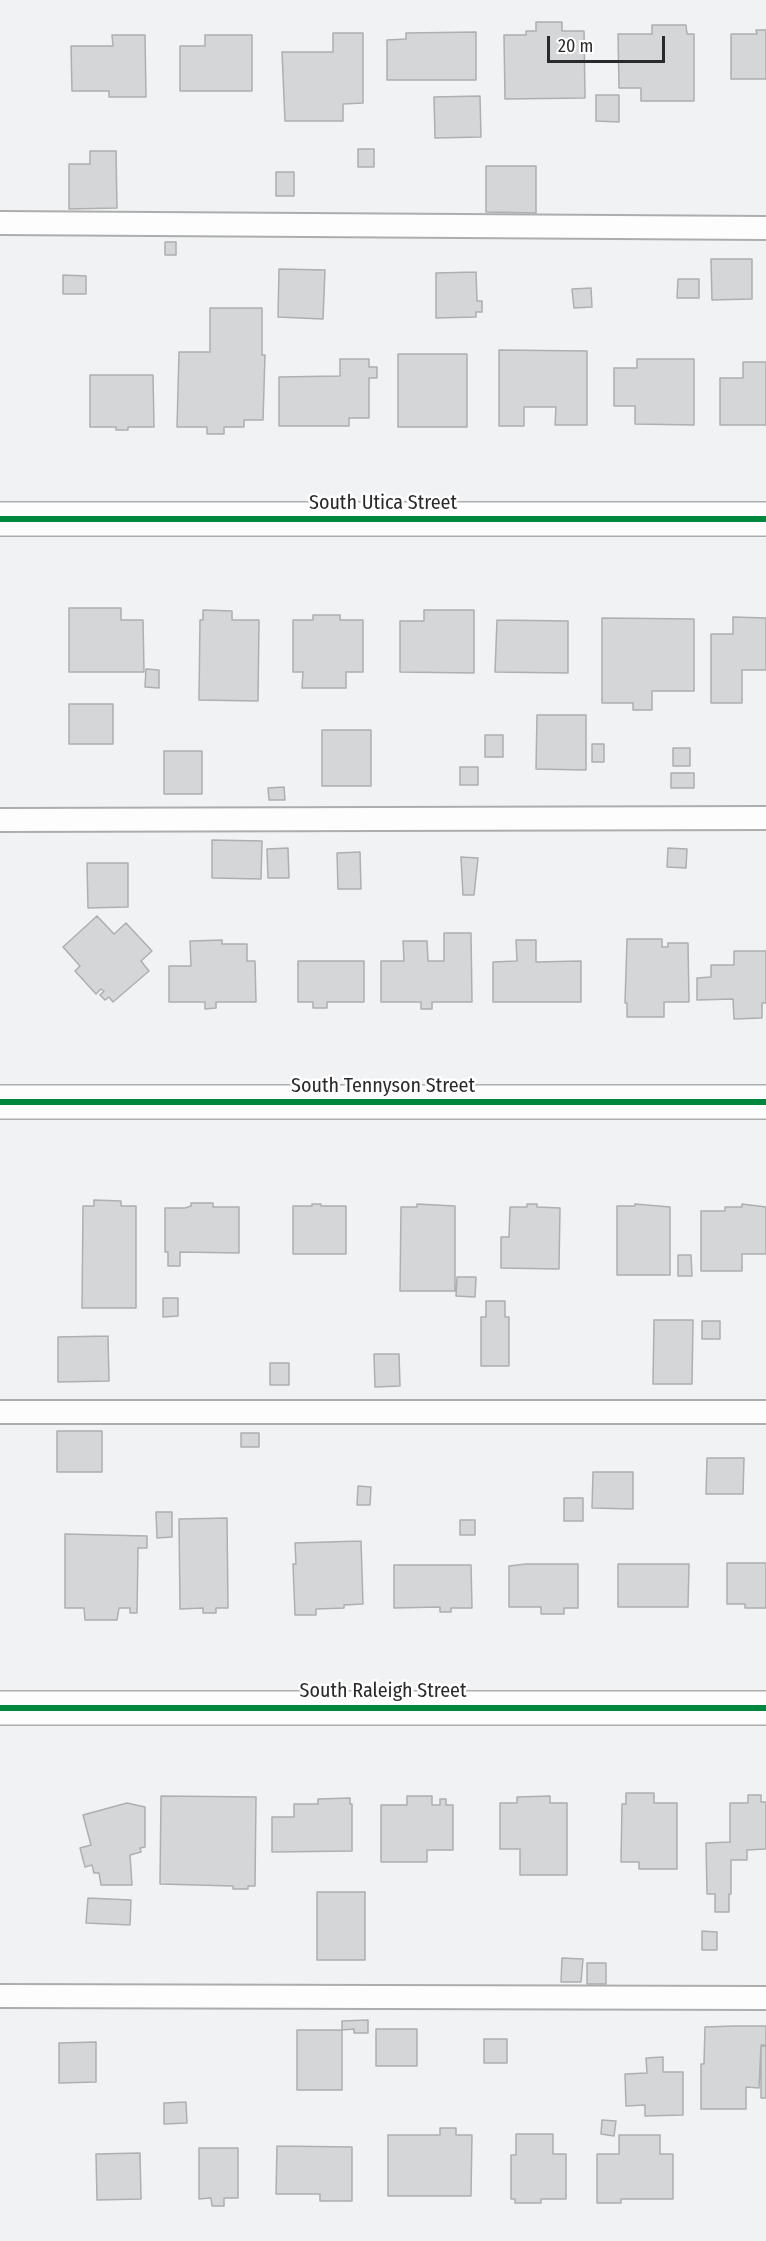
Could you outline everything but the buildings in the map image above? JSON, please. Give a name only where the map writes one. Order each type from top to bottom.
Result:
[{"type":"street","name":"South Utica Street","points":[[0,519],[766,519]]},
{"type":"street","name":"South Tennyson Street","points":[[0,1102],[766,1102]]},
{"type":"street","name":"South Raleigh Street","points":[[0,1708],[766,1708]]},
{"type":"lane","points":[[0,223],[766,228]]},
{"type":"lane","points":[[0,820],[766,818]]},
{"type":"lane","points":[[0,1412],[766,1412]]},
{"type":"lane","points":[[0,1996],[766,1998]]},
{"type":"cycle path","points":[[0,519],[766,519]]},
{"type":"cycle path","points":[[0,1102],[766,1102]]},
{"type":"cycle path","points":[[0,1708],[766,1708]]}]
